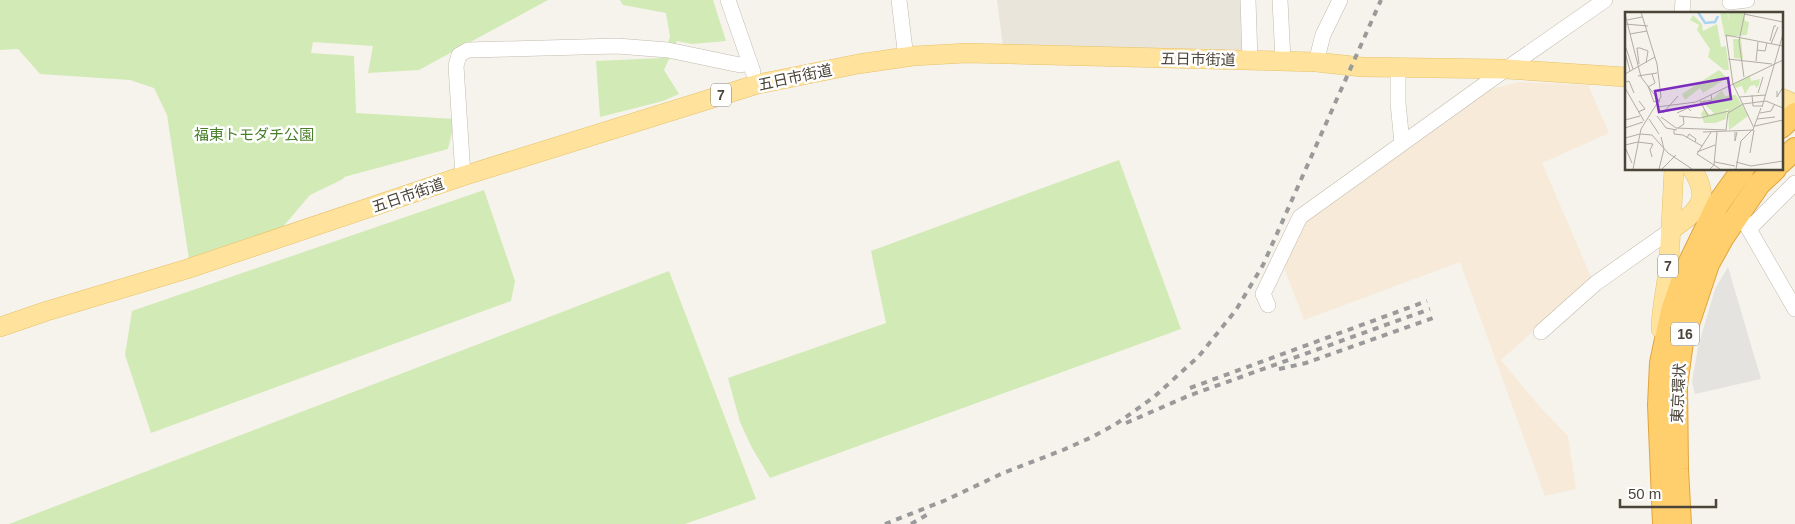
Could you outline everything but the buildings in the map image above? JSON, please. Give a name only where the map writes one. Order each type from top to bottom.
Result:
[{"type":"highway","points":[[1782,126],[1795,114]]},
{"type":"highway","points":[[1782,161],[1795,149]]},
{"type":"highway","name":"東京環状","points":[[1664,524],[1659,405],[1661,363],[1672,311],[1686,270],[1718,204],[1742,170]]},
{"type":"highway","name":"東京環状","points":[[1680,524],[1676,386],[1682,342],[1708,264],[1744,220],[1759,184],[1774,170]]},
{"type":"main road","name":"五日市街道","points":[[0,327],[187,269],[463,176],[758,84],[858,64],[967,53],[1316,62],[1362,67],[1506,68],[1625,78]]},
{"type":"main road","points":[[1782,98],[1795,104]]},
{"type":"main road","name":"7","points":[[1661,363],[1661,312],[1668,273],[1674,170]]},
{"type":"main road","points":[[1671,230],[1698,209],[1702,199],[1702,189],[1698,177],[1693,170]]},
{"type":"street","points":[[728,0],[758,84]]},
{"type":"street","points":[[899,0],[906,58]]},
{"type":"street","points":[[1248,0],[1250,60]]},
{"type":"street","points":[[1280,0],[1283,61]]},
{"type":"street","points":[[1316,62],[1323,35],[1340,0]]},
{"type":"street","points":[[1268,305],[1263,294],[1300,217],[1506,68],[1605,0]]},
{"type":"street","points":[[1730,5],[1747,0]]},
{"type":"street","points":[[463,176],[456,66],[459,55],[468,50],[617,46],[668,50],[740,65],[750,63]]},
{"type":"street","points":[[1398,68],[1398,103],[1402,143]]},
{"type":"street","points":[[1795,183],[1744,220],[1795,309]]},
{"type":"street","points":[[1541,332],[1596,283],[1671,230]]},
{"type":"shaded area","points":[[997,0],[1241,0],[1243,53],[1003,47]]},
{"type":"shaded area","points":[[1520,82],[1588,85],[1609,133],[1542,163],[1592,279],[1501,360],[1540,407],[1568,436],[1576,489],[1545,496],[1460,262],[1304,320],[1281,260],[1299,223],[1487,90]]},
{"type":"shaded area","points":[[1728,267],[1761,379],[1695,394],[1692,382],[1698,347],[1715,289]]},
{"type":"green space","name":"福東トモダチ公園","points":[[0,0],[548,0],[419,70],[368,73],[373,46],[313,42],[311,53],[354,56],[356,113],[455,119],[448,149],[344,177],[310,195],[282,228],[189,259],[167,115],[154,88],[130,80],[40,74],[18,49],[0,50]]},
{"type":"green space","points":[[620,0],[713,0],[726,41],[692,44],[677,41],[664,70],[679,94],[663,101],[600,117],[596,61],[663,58],[670,37],[666,13],[623,5]]},
{"type":"green space","points":[[1119,160],[1181,329],[770,478],[752,448],[740,422],[728,378],[886,323],[871,251]]},
{"type":"green space","points":[[484,190],[515,281],[511,301],[151,433],[125,355],[132,311]]},
{"type":"green space","points":[[669,271],[756,499],[685,524],[9,524]]},
{"type":"railway","points":[[885,524],[946,500],[1003,473],[1092,437],[1116,424],[1154,397],[1199,356],[1236,310],[1263,265],[1381,0]]},
{"type":"railway","points":[[1190,388],[1427,301]]},
{"type":"railway","points":[[1126,423],[1188,396],[1430,309]]},
{"type":"railway","points":[[1279,369],[1306,363],[1433,318]]},
{"type":"railway","points":[[911,524],[930,513]]}]
